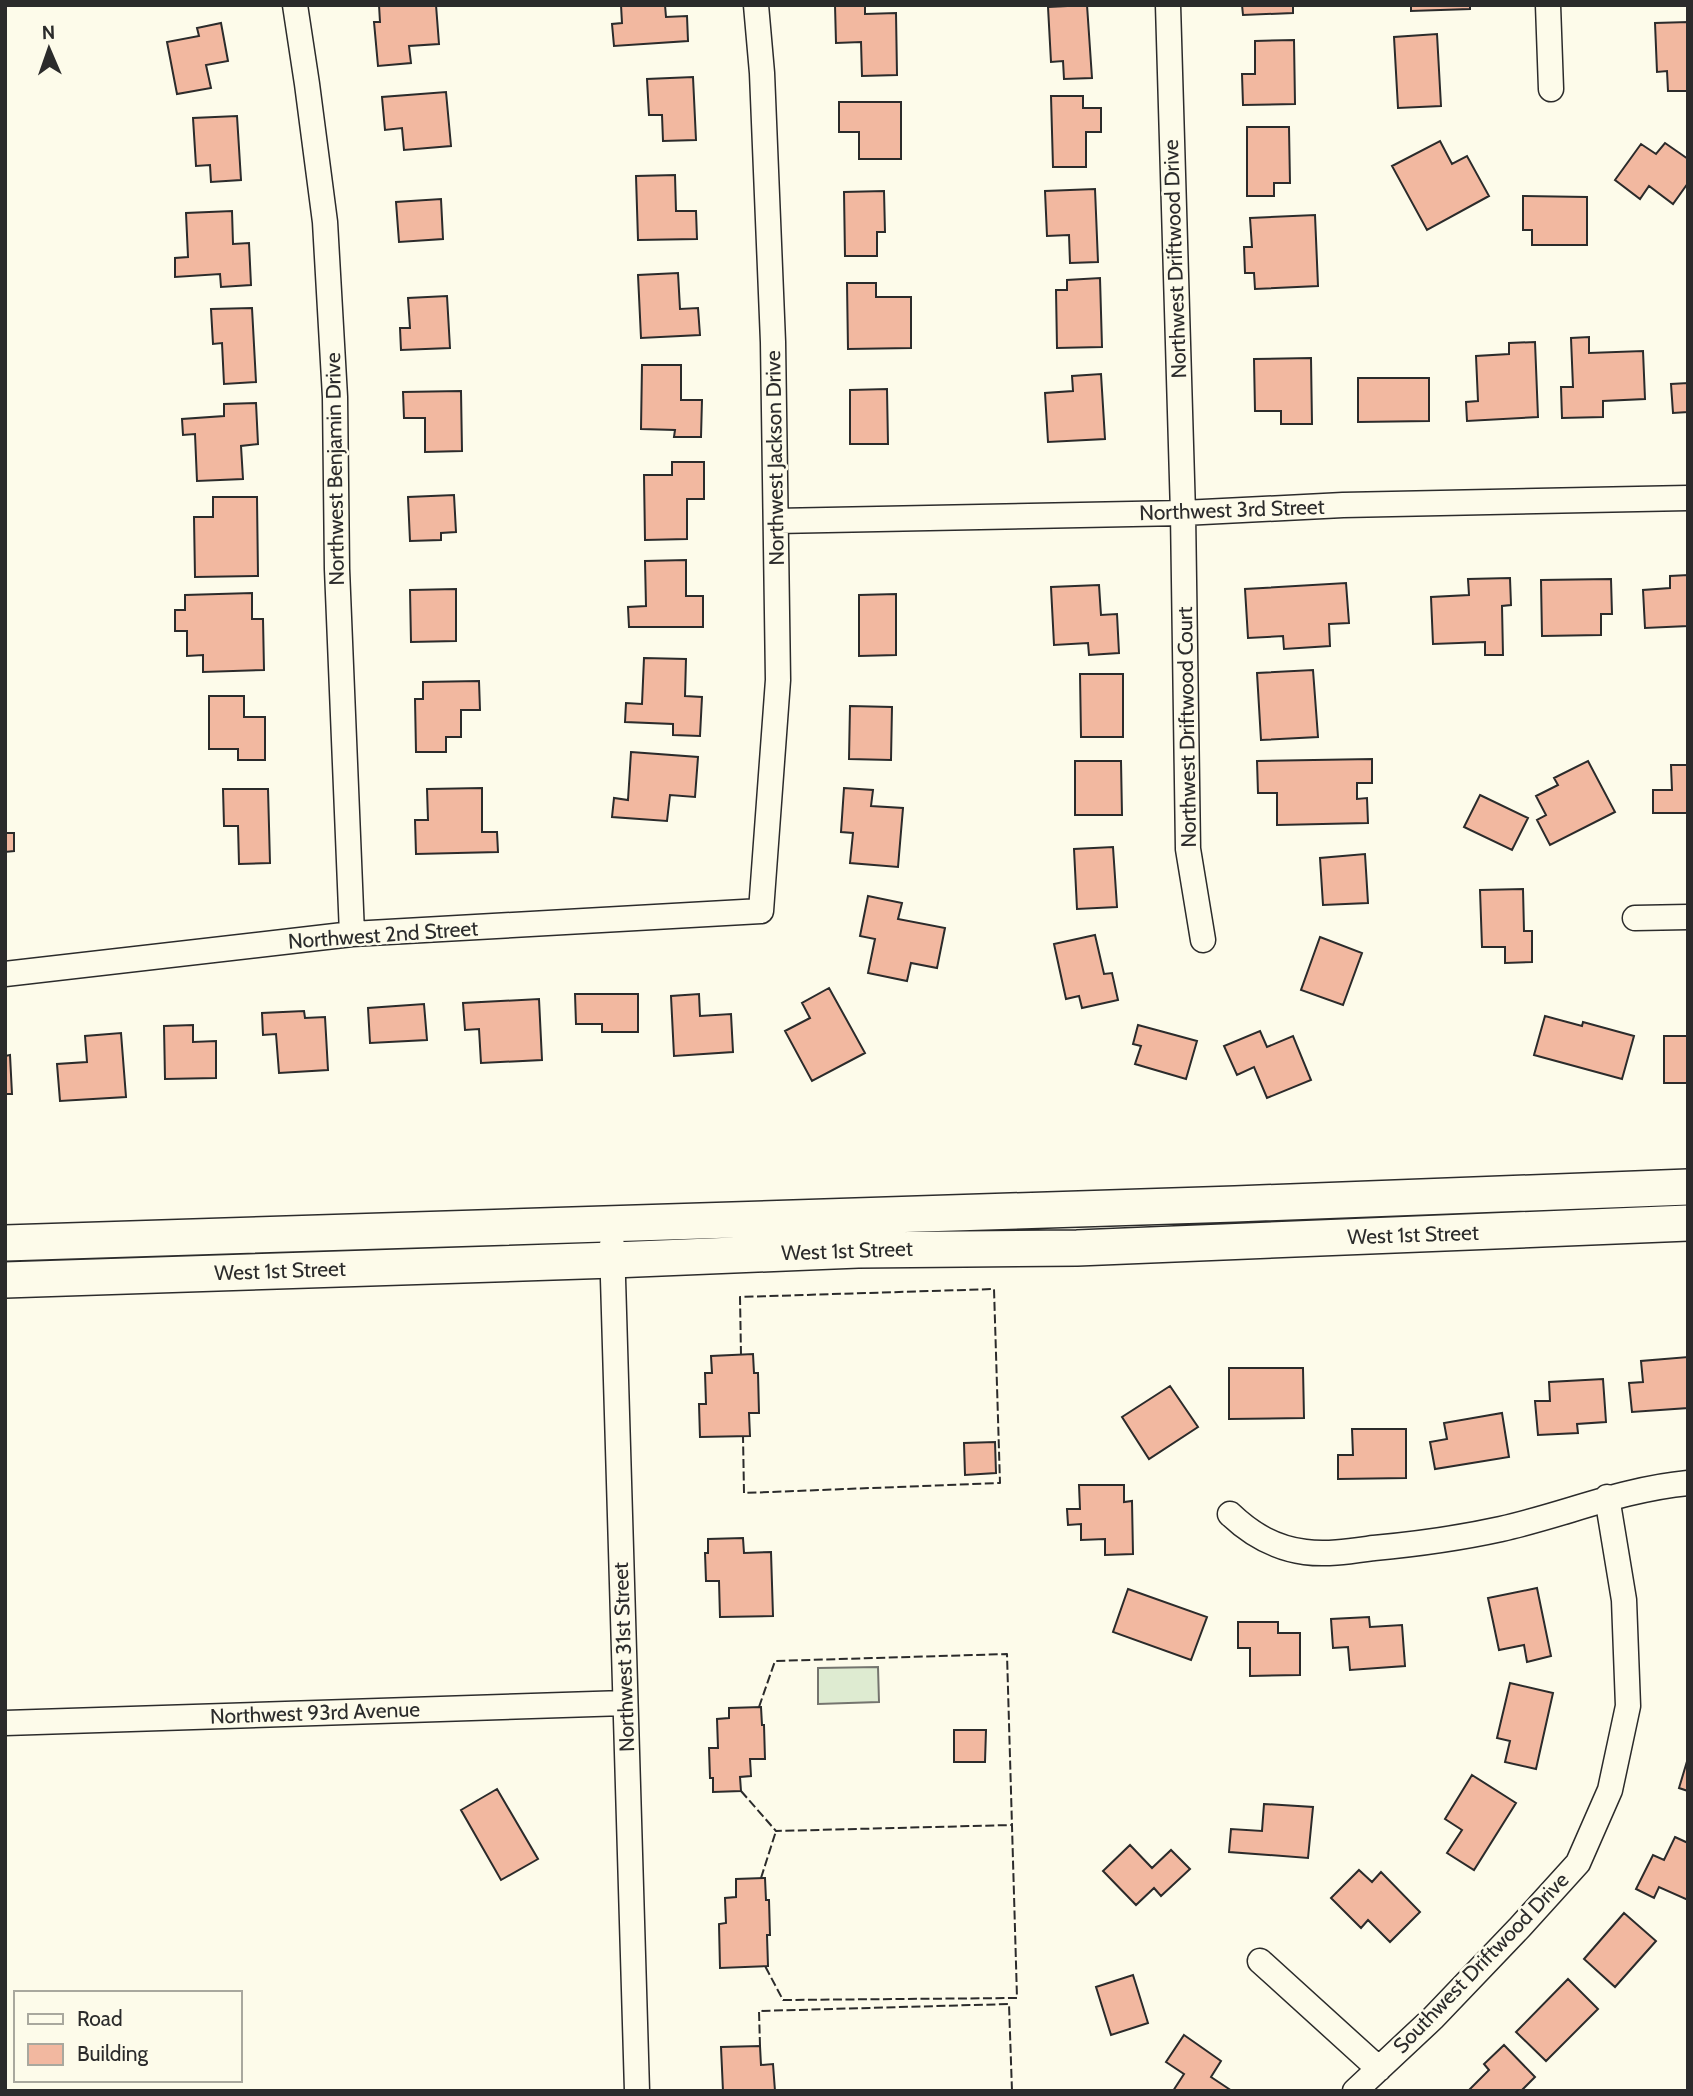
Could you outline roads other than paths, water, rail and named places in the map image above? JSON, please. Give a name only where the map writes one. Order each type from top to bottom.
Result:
[{"type":"main road","name":"West 1st Street","points":[[5,1243],[1688,1187]]},
{"type":"main road","name":"West 1st Street","points":[[5,1280],[859,1250],[1077,1248],[1688,1223]]},
{"type":"street","name":"Northwest Benjamin Drive","points":[[295,5],[325,222],[335,397],[337,569],[352,934]]},
{"type":"street","name":"Northwest Jackson Drive","points":[[756,5],[762,73],[770,261],[778,680],[761,911]]},
{"type":"street","name":"Northwest Driftwood Drive","points":[[1168,5],[1183,513]]},
{"type":"street","points":[[1548,5],[1551,89]]},
{"type":"street","name":"Northwest 3rd Street","points":[[776,521],[1183,513],[1343,505],[1688,498]]},
{"type":"street","name":"Northwest Driftwood Court","points":[[1183,513],[1188,849],[1203,940]]},
{"type":"street","name":"Northwest 2nd Street","points":[[5,974],[352,934],[761,911]]},
{"type":"street","points":[[1635,918],[1688,917]]},
{"type":"street","name":"Northwest 31st Street","points":[[611,1223],[637,2091]]},
{"type":"street","points":[[1230,1514],[1261,1539],[1283,1547],[1307,1552],[1335,1552],[1398,1546],[1502,1529],[1607,1497],[1688,1483]]},
{"type":"street","name":"Southwest Driftwood Drive","points":[[1355,2091],[1443,2008],[1578,1863],[1610,1790],[1628,1706],[1624,1600],[1607,1497]]},
{"type":"street","name":"Northwest 93rd Avenue","points":[[5,1723],[625,1703]]},
{"type":"street","points":[[1260,1961],[1379,2068]]}]
